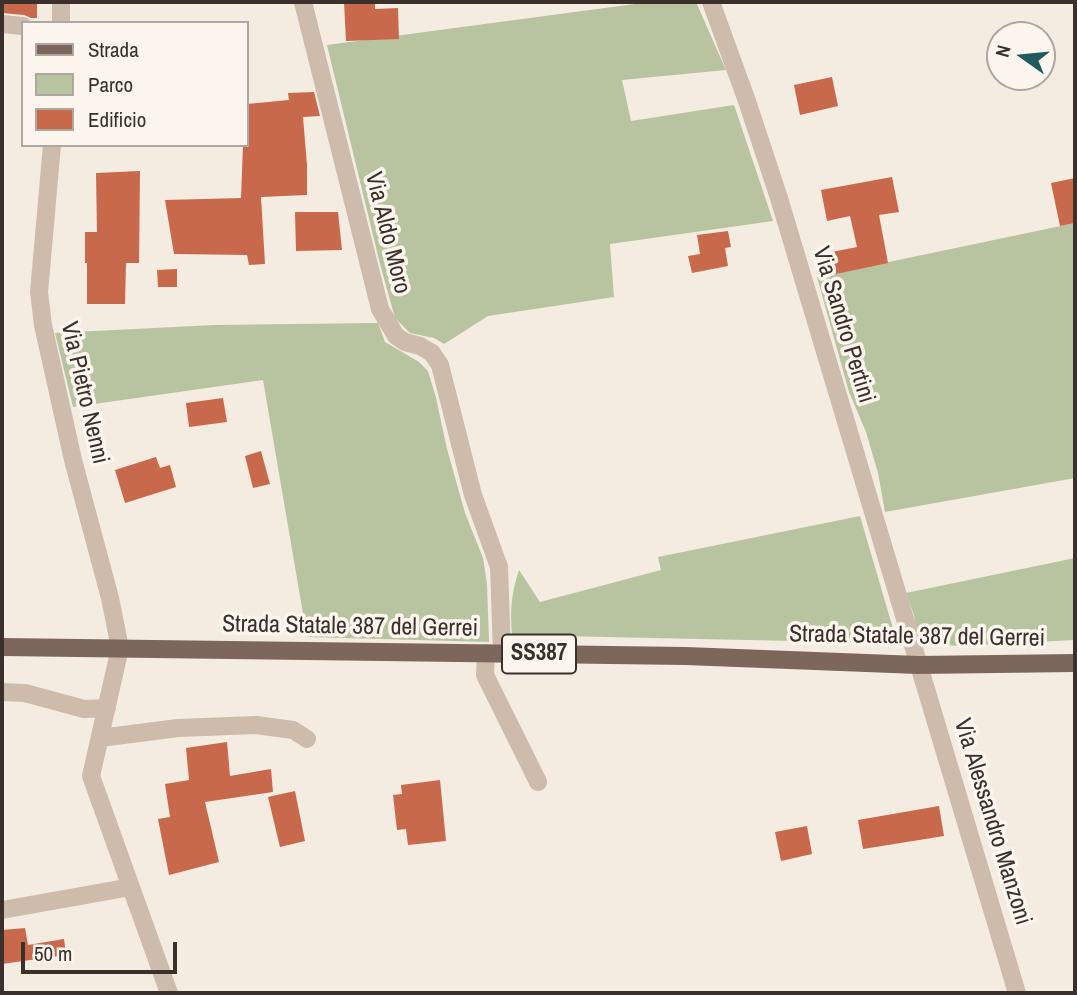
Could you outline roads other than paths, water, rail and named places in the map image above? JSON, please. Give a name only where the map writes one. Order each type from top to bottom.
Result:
[{"type":"main road","name":"Strada Statale 387 del Gerrei","points":[[2,647],[686,656],[918,665],[1075,663]]},
{"type":"street","points":[[61,2],[61,21]]},
{"type":"street","name":"Via Aldo Moro","points":[[303,2],[380,309],[396,336],[432,353],[440,365],[473,495],[499,567],[494,653],[485,675],[538,782]]},
{"type":"street","name":"Via Sandro Pertini","points":[[710,2],[779,198],[918,665]]},
{"type":"street","points":[[2,24],[21,26]]},
{"type":"street","name":"Via Pietro Nenni","points":[[52,147],[39,292],[43,325],[73,460],[110,598],[120,648]]},
{"type":"street","points":[[120,648],[91,776],[169,993]]},
{"type":"street","name":"Via Alessandro Manzoni","points":[[918,665],[1017,993]]},
{"type":"street","points":[[2,692],[25,693],[84,709],[107,708]]},
{"type":"street","points":[[100,738],[178,728],[256,725],[293,730],[307,740]]},
{"type":"street","points":[[2,910],[131,887]]}]
